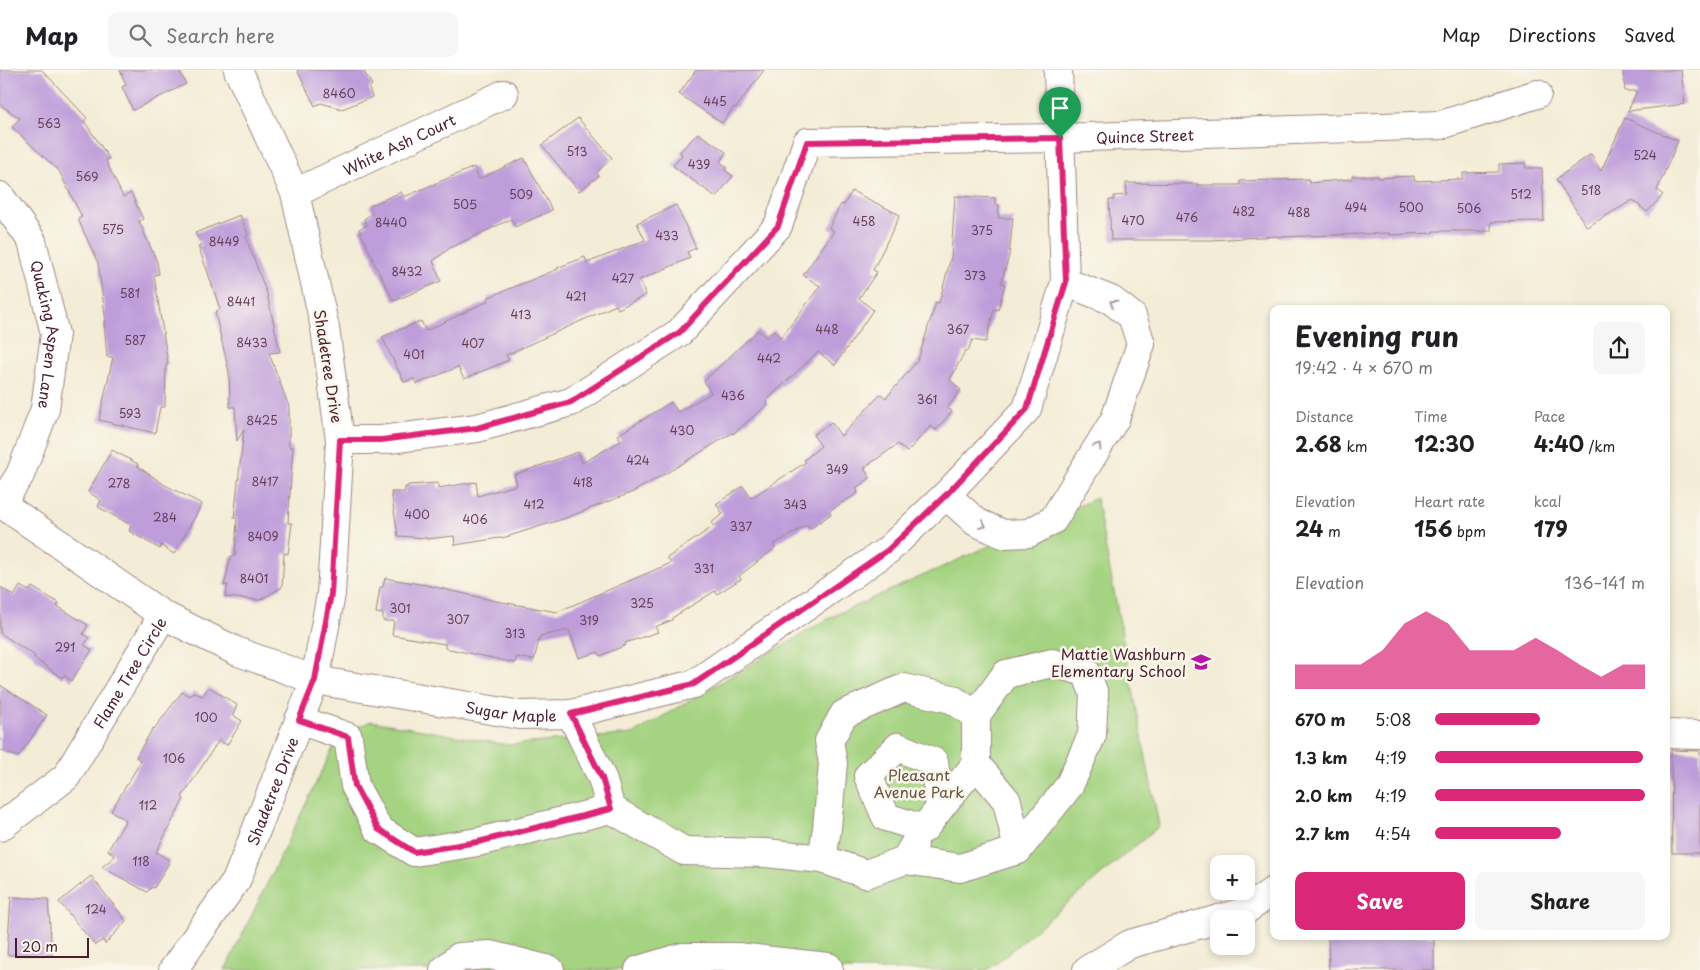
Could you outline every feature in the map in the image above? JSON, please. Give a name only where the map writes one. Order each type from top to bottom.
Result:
[{"type":"street","name":"Shadetree Drive","points":[[173,970],[237,880],[315,680],[331,594],[340,440],[325,328],[294,193],[238,70]]},
{"type":"street","name":"Sugar Maple","points":[[163,615],[236,651],[315,680],[520,715],[571,714],[694,684],[888,550],[946,495],[1027,409],[1066,282],[1058,70]]},
{"type":"street","name":"White Ash Court","points":[[294,193],[504,94]]},
{"type":"street","name":"Quince Street","points":[[340,440],[381,440],[477,428],[571,402],[672,338],[680,332],[778,226],[807,142],[1060,138],[1442,125],[1537,94]]},
{"type":"street","name":"Quaking Aspen Lane","points":[[0,196],[32,241],[55,334],[45,409],[20,475],[0,503]]},
{"type":"street","points":[[946,495],[976,522],[1003,534],[1029,533],[1053,520],[1115,419],[1141,344],[1132,316],[1111,300],[1066,282]]},
{"type":"street","name":"Flame Tree Circle","points":[[0,503],[163,615],[66,776],[0,827]]},
{"type":"street","points":[[299,720],[348,737],[355,786],[378,829],[414,852],[478,842],[611,809],[684,851],[766,853],[822,859],[866,874],[905,860],[960,868],[1018,850],[1069,786],[1092,735],[1094,694],[1086,672],[1052,663],[1006,674],[976,715],[976,764],[932,819],[905,860]]},
{"type":"street","points":[[822,859],[833,764],[829,741],[844,714],[904,688],[952,698],[976,715]]},
{"type":"street","points":[[571,714],[602,778],[611,809]]},
{"type":"street","points":[[1670,734],[1700,735]]},
{"type":"street","points":[[868,776],[898,747],[934,762],[932,819]]},
{"type":"street","points":[[833,764],[868,776],[886,817],[932,819]]},
{"type":"street","points":[[976,764],[1007,801],[1018,850]]},
{"type":"street","points":[[1246,910],[1270,893]]},
{"type":"street","points":[[1087,970],[1130,944],[1210,922]]},
{"type":"street","points":[[444,970],[459,957],[490,955],[550,970]]},
{"type":"street","points":[[639,970],[683,957],[738,957],[828,967],[830,970]]},
{"type":"green space","name":"Pleasant Avenue Park","points":[[1096,498],[1159,826],[988,970],[225,970],[339,736],[371,721],[508,745],[633,734],[833,616]]},
{"type":"building","points":[[0,70],[42,70],[87,118],[84,121],[109,158],[106,161],[123,197],[131,193],[143,219],[139,221],[157,262],[159,274],[154,275],[168,364],[166,365],[165,407],[160,407],[155,433],[99,420],[113,357],[107,357],[104,322],[106,322],[98,263],[78,219],[82,217],[59,171],[12,127],[20,118],[0,105]]},
{"type":"building","points":[[120,70],[179,70],[186,84],[133,110],[122,87],[126,85]]},
{"type":"building","points":[[297,70],[363,70],[372,85],[369,88],[372,97],[342,109],[321,103],[315,106]]},
{"type":"building","points":[[696,70],[764,70],[736,108],[734,107],[722,123],[679,94]]},
{"type":"building","points":[[1623,70],[1681,70],[1685,104],[1628,111],[1637,91],[1625,91]]},
{"type":"building","points":[[578,118],[612,158],[597,172],[599,176],[579,191],[542,145]]},
{"type":"building","points":[[1625,118],[1678,141],[1657,190],[1663,195],[1647,212],[1633,200],[1587,227],[1556,179],[1591,154],[1601,171]]},
{"type":"building","points":[[698,133],[726,152],[720,162],[727,167],[725,170],[733,176],[716,197],[673,166],[682,155],[680,152]]},
{"type":"building","points":[[524,158],[552,210],[515,227],[511,219],[450,248],[433,261],[441,281],[394,301],[359,229],[367,225],[364,219],[373,213],[369,206],[401,192],[404,197],[474,167],[479,179]]},
{"type":"building","points":[[1525,163],[1526,168],[1542,168],[1544,221],[1491,222],[1491,231],[1433,231],[1433,233],[1390,235],[1390,233],[1278,236],[1211,240],[1111,240],[1109,200],[1114,200],[1114,196],[1127,195],[1126,183],[1240,185],[1240,181],[1309,179],[1309,183],[1352,179],[1352,176],[1378,176],[1378,178],[1414,176],[1414,181],[1463,179],[1463,173],[1499,172],[1499,164]]},
{"type":"building","points":[[852,191],[900,215],[873,270],[877,272],[859,298],[873,310],[835,365],[818,352],[766,401],[768,404],[733,434],[633,492],[563,519],[506,537],[455,545],[454,536],[427,539],[398,536],[391,492],[405,492],[405,487],[408,487],[408,485],[438,483],[438,488],[476,482],[478,496],[517,485],[514,475],[578,452],[582,463],[621,441],[618,435],[671,402],[678,412],[711,393],[704,381],[758,330],[766,337],[774,330],[781,338],[820,286],[803,275],[834,231],[829,228],[841,204],[844,205]]},
{"type":"building","points":[[955,196],[995,198],[995,205],[999,205],[998,218],[1013,218],[1009,256],[1001,283],[1005,284],[998,310],[994,309],[986,342],[972,340],[968,351],[965,351],[950,380],[961,390],[947,408],[952,411],[936,430],[931,426],[907,452],[898,444],[864,468],[870,478],[856,488],[858,493],[829,511],[831,514],[810,529],[807,525],[773,545],[775,548],[739,576],[741,579],[717,594],[715,591],[672,618],[672,620],[655,627],[658,632],[625,643],[626,645],[600,656],[598,652],[579,658],[569,630],[540,636],[534,660],[517,657],[515,663],[445,648],[445,644],[392,635],[394,621],[383,621],[383,614],[376,613],[380,587],[383,587],[385,578],[557,612],[671,563],[667,558],[714,526],[711,523],[723,514],[716,504],[743,486],[751,498],[806,462],[804,460],[821,446],[813,435],[831,422],[841,436],[881,394],[886,398],[918,360],[936,302],[939,303],[951,257]]},
{"type":"building","points":[[676,205],[696,248],[687,252],[690,258],[639,280],[646,295],[618,309],[616,305],[506,355],[509,360],[464,379],[458,367],[417,384],[414,379],[404,382],[382,337],[421,321],[426,331],[488,301],[487,298],[557,268],[585,257],[587,263],[645,240],[637,223]]},
{"type":"building","points":[[240,215],[248,235],[246,236],[249,246],[267,294],[280,352],[269,353],[289,407],[289,447],[293,447],[288,523],[292,523],[288,554],[284,553],[282,587],[260,600],[225,597],[228,585],[224,586],[231,556],[235,556],[237,518],[234,518],[244,429],[237,441],[235,407],[230,407],[229,372],[215,312],[220,309],[198,246],[202,245],[195,233]]},
{"type":"building","points":[[112,450],[138,464],[137,466],[165,485],[202,504],[174,554],[161,545],[160,549],[129,531],[131,525],[98,507],[101,500],[88,492]]},
{"type":"building","points":[[20,586],[29,591],[32,587],[59,603],[57,606],[88,625],[83,634],[89,638],[84,645],[92,650],[71,681],[64,675],[62,678],[34,658],[35,656],[0,633],[0,587],[14,596]]},
{"type":"building","points":[[0,685],[47,715],[18,757],[0,750]]},
{"type":"building","points":[[209,687],[237,705],[233,715],[242,721],[227,745],[219,740],[182,797],[184,799],[156,852],[170,861],[154,888],[152,887],[147,892],[102,867],[115,856],[108,850],[126,820],[111,811],[141,761],[136,757],[153,728],[182,692],[190,696],[194,692],[202,696]]},
{"type":"building","points":[[1671,750],[1700,751],[1700,853],[1672,853]]},
{"type":"building","points":[[91,876],[126,921],[105,944],[103,940],[95,945],[59,902]]},
{"type":"building","points":[[11,897],[48,899],[52,955],[7,955]]},
{"type":"building","points":[[1328,940],[1434,940],[1434,970],[1329,970]]},
{"type":"place","name":"Mattie Washburn Elementary School","points":[[1201,662]]},
{"type":"route","points":[[1060,138],[1066,282],[1027,409],[946,495],[888,550],[694,684],[571,714],[602,778],[611,809],[478,842],[414,852],[378,829],[355,786],[348,737],[299,720],[315,680],[331,594],[340,440],[381,440],[477,428],[571,402],[680,332],[778,226],[807,142],[1060,138]]}]
